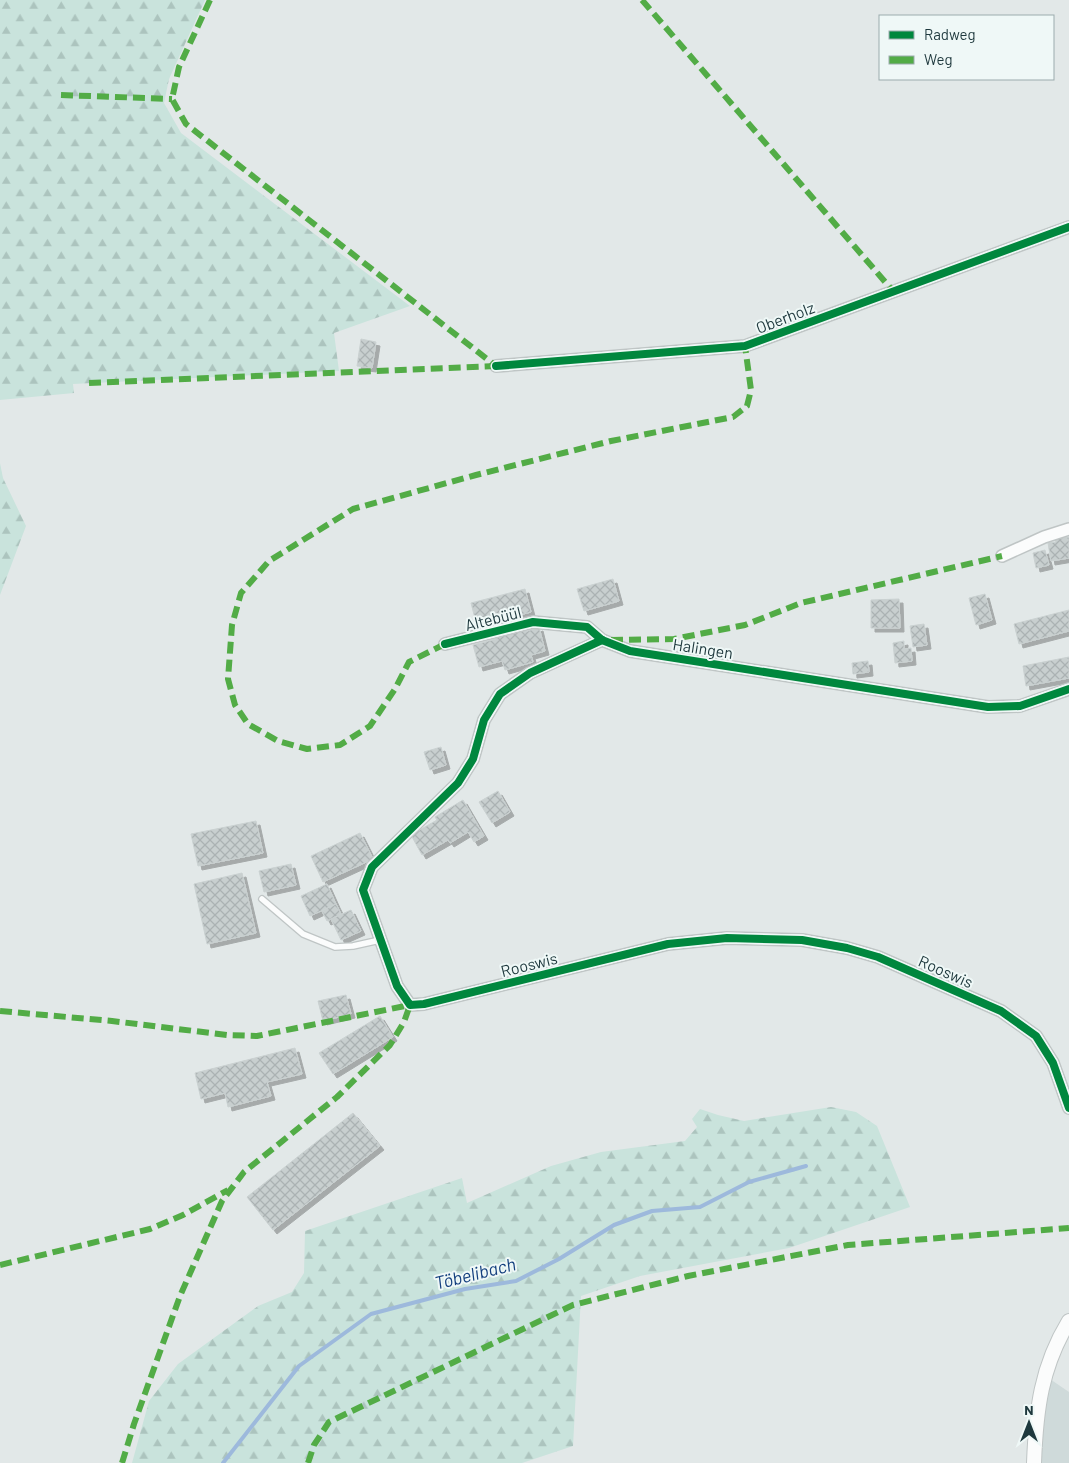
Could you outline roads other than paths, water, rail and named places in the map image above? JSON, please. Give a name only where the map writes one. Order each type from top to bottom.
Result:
[{"type":"street","name":"Oberholz","points":[[496,366],[745,346],[1069,227]]},
{"type":"street","points":[[1002,556],[1044,537],[1069,529]]},
{"type":"street","name":"Altebüül","points":[[445,644],[533,622],[587,627],[602,640]]},
{"type":"street","name":"Halingen","points":[[602,640],[630,651],[988,707],[1020,706],[1069,689]]},
{"type":"street","name":"Rooswis","points":[[602,640],[530,673],[500,694],[484,720],[473,759],[458,783],[372,867],[363,890],[397,986],[410,1005],[424,1004],[668,944],[727,938],[802,940],[878,956],[1001,1011],[1036,1036],[1053,1063],[1069,1108]]},
{"type":"street","points":[[1034,1463],[1038,1409],[1044,1375],[1056,1342],[1069,1321]]},
{"type":"lane","points":[[262,899],[303,934],[335,947],[380,940]]},
{"type":"waterway","name":"Töbelibach","points":[[223,1463],[299,1366],[371,1314],[465,1289],[516,1281],[559,1259],[614,1225],[652,1211],[700,1207],[749,1182],[806,1166]]}]
